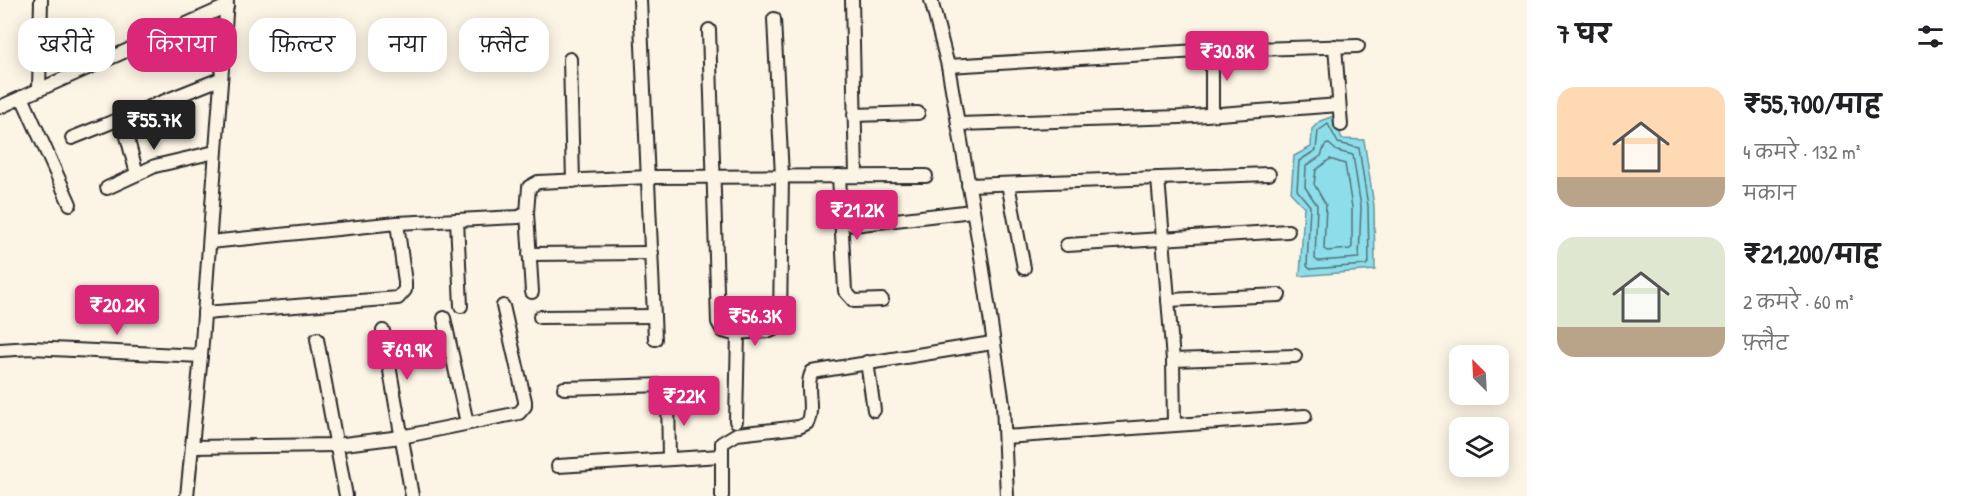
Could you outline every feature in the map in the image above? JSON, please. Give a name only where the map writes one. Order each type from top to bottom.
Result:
[{"type":"street","points":[[39,89],[41,0]]},
{"type":"street","points":[[640,0],[655,339]]},
{"type":"street","points":[[852,0],[856,176]]},
{"type":"street","points":[[931,0],[948,66],[1003,404],[1007,496]]},
{"type":"street","points":[[0,107],[227,3],[214,152],[201,356],[188,496]]},
{"type":"street","points":[[709,30],[718,322],[723,331],[770,331],[776,328],[780,320],[782,177],[774,19]]},
{"type":"street","points":[[1335,46],[1341,125]]},
{"type":"street","points":[[948,66],[1212,50],[1358,46]]},
{"type":"street","points":[[1212,50],[1212,114]]},
{"type":"street","points":[[570,59],[573,181]]},
{"type":"street","points":[[72,138],[220,79]]},
{"type":"street","points":[[22,97],[70,204]]},
{"type":"street","points":[[958,124],[1212,114],[1339,105]]},
{"type":"street","points":[[854,115],[918,113]]},
{"type":"street","points":[[122,118],[137,174]]},
{"type":"street","points":[[107,188],[155,166],[214,152]]},
{"type":"street","points":[[968,185],[1269,174]]},
{"type":"street","points":[[839,176],[845,291],[854,301],[882,300]]},
{"type":"street","points":[[532,292],[527,192],[533,184],[649,177],[926,176]]},
{"type":"street","points":[[1158,178],[1161,239],[1173,360],[1174,425]]},
{"type":"street","points":[[1008,184],[1024,268]]},
{"type":"street","points":[[853,225],[972,211]]},
{"type":"street","points":[[210,242],[397,223],[519,218],[527,213]]},
{"type":"street","points":[[458,220],[461,306]]},
{"type":"street","points":[[204,313],[398,298],[405,290],[405,282],[397,223]]},
{"type":"street","points":[[1066,245],[1287,231]]},
{"type":"street","points":[[530,254],[652,253]]},
{"type":"street","points":[[1168,300],[1279,295]]},
{"type":"street","points":[[192,447],[336,445],[401,437],[513,415],[525,406],[503,306]]},
{"type":"street","points":[[540,317],[654,316]]},
{"type":"street","points":[[444,318],[466,423]]},
{"type":"street","points":[[383,331],[412,496]]},
{"type":"street","points":[[736,421],[738,332]]},
{"type":"street","points":[[317,339],[346,496]]},
{"type":"street","points":[[722,496],[722,443],[731,435],[799,427],[807,423],[810,416],[809,379],[812,372],[992,343]]},
{"type":"street","points":[[0,350],[31,348],[201,356]]},
{"type":"street","points":[[1173,360],[1295,356]]},
{"type":"street","points":[[867,362],[874,410]]},
{"type":"street","points":[[564,388],[663,385],[668,394],[669,459]]},
{"type":"street","points":[[1005,436],[1305,416]]},
{"type":"street","points":[[558,466],[721,456]]},
{"type":"water","points":[[1334,116],[1342,139],[1364,140],[1374,206],[1375,270],[1300,276],[1304,207],[1291,193],[1294,156],[1311,147],[1312,129],[1320,121]]}]
